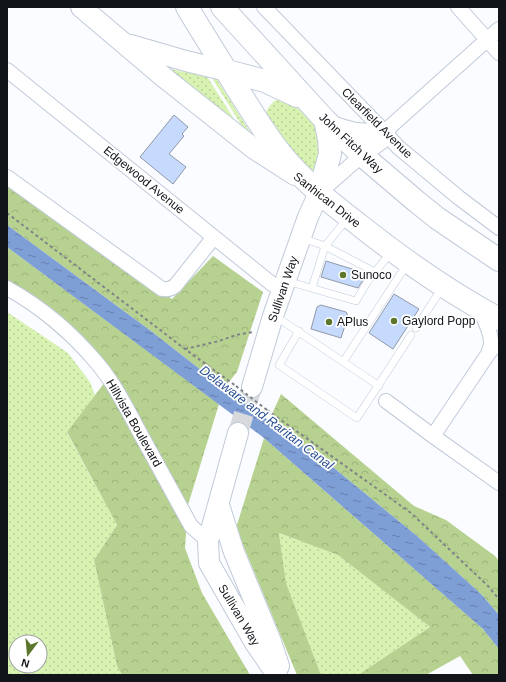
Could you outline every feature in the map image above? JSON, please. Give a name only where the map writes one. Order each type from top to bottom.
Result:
[{"type":"highway","points":[[186,7],[259,124],[281,154],[313,188],[330,154],[329,124],[345,132],[360,135],[384,133]]},
{"type":"highway","name":"John Fitch Way","points":[[222,7],[329,124],[363,156],[437,218],[499,260]]},
{"type":"highway","points":[[227,71],[265,81],[309,102]]},
{"type":"highway","points":[[259,124],[258,117],[261,106],[272,91],[280,87]]},
{"type":"highway","name":"Sanhican Drive","points":[[313,188],[348,217],[400,256],[444,286],[499,319]]},
{"type":"main road","name":"Sanhican Drive","points":[[81,7],[166,79],[253,148],[313,188]]},
{"type":"main road","name":"Sanhican Drive","points":[[124,42],[181,60],[227,71]]},
{"type":"main road","name":"Sullivan Way","points":[[244,387],[265,362],[273,316],[311,208],[313,188]]},
{"type":"main road","name":"Sullivan Way","points":[[238,433],[208,541],[209,563],[255,643],[277,675]]},
{"type":"main road","name":"Sullivan Way","points":[[219,505],[234,552],[270,639],[282,675]]},
{"type":"main road","points":[[208,541],[221,556],[239,586],[260,614]]},
{"type":"street","name":"Clearfield Avenue","points":[[264,7],[398,147],[469,206],[499,228]]},
{"type":"street","points":[[458,7],[499,53]]},
{"type":"street","points":[[313,188],[353,163],[382,141],[384,133],[499,29]]},
{"type":"street","name":"Edgewood Avenue","points":[[7,70],[272,284],[284,285]]},
{"type":"street","points":[[7,176],[162,289],[166,290],[175,286],[214,237]]},
{"type":"street","name":"Hillvista Boulevard","points":[[7,288],[21,295],[54,320],[81,345],[98,364],[116,389],[191,526],[208,541]]},
{"type":"street","points":[[480,308],[487,325],[491,345],[488,354]]},
{"type":"street","points":[[433,436],[488,354],[494,347],[499,345]]},
{"type":"street","points":[[386,401],[499,483]]},
{"type":"lane","points":[[312,288],[325,246],[348,217]]},
{"type":"lane","points":[[301,237],[325,246],[375,272]]},
{"type":"lane","points":[[284,285],[312,288],[356,301],[375,272],[400,256]]},
{"type":"lane","points":[[343,362],[400,256]]},
{"type":"lane","points":[[416,328],[444,286]]},
{"type":"lane","points":[[273,316],[298,331],[379,386]]},
{"type":"lane","points":[[279,365],[298,331]]},
{"type":"lane","points":[[265,362],[279,365],[357,418],[411,335]]},
{"type":"path","points":[[7,213],[185,349],[244,387],[266,410],[411,513],[488,586],[499,599]]},
{"type":"path","points":[[185,349],[219,341],[236,335],[258,332]]},
{"type":"green space","points":[[164,66],[179,71],[206,75],[238,125]]},
{"type":"green space","points":[[212,75],[216,78],[255,140],[241,128],[242,126],[212,78]]},
{"type":"green space","points":[[276,100],[284,100],[311,118],[322,135],[315,179],[265,117],[269,107]]},
{"type":"green space","points":[[7,183],[172,299],[213,256],[263,292],[237,372],[224,388],[151,331],[7,225]]},
{"type":"green space","points":[[7,247],[219,404],[188,505],[185,548],[202,593],[250,675],[122,675],[117,666],[94,560],[117,525],[67,432],[108,378],[11,293],[7,292]]},
{"type":"green space","points":[[7,312],[68,353],[90,382],[95,395],[67,433],[117,525],[94,560],[117,666],[122,675],[7,675]]},
{"type":"green space","points":[[281,394],[414,506],[446,520],[495,556],[499,561],[499,615],[482,595],[417,536],[334,468],[269,421]]},
{"type":"green space","points":[[264,438],[483,629],[499,649],[499,675],[473,675],[460,656],[426,675],[358,675],[430,627],[338,555],[279,533],[286,583],[321,675],[297,675],[236,528]]},
{"type":"green space","points":[[279,533],[338,555],[430,627],[358,675],[321,675],[286,583]]},
{"type":"water","points":[[7,225],[151,331],[224,388],[334,468],[417,536],[482,595],[499,615],[499,649],[483,629],[264,438],[7,247]]},
{"type":"building","points":[[174,115],[188,127],[182,134],[184,136],[169,154],[186,167],[173,184],[140,157]]},
{"type":"building","points":[[326,261],[365,273],[358,288],[321,277]]},
{"type":"building","name":"Gaylord Popp","points":[[394,294],[419,309],[393,349],[369,333]]},
{"type":"building","name":"APlus","points":[[321,305],[346,312],[348,316],[341,338],[311,329],[317,307]]},
{"type":"tunnel","points":[[238,433],[252,387]]},
{"type":"place","name":"Sunoco","points":[[343,275]]},
{"type":"place","name":"Gaylord Popp","points":[[394,321]]},
{"type":"place","name":"APlus","points":[[329,322]]},
{"type":"water label","name":"Delaware and Raritan Canal","points":[[267,417]]}]
